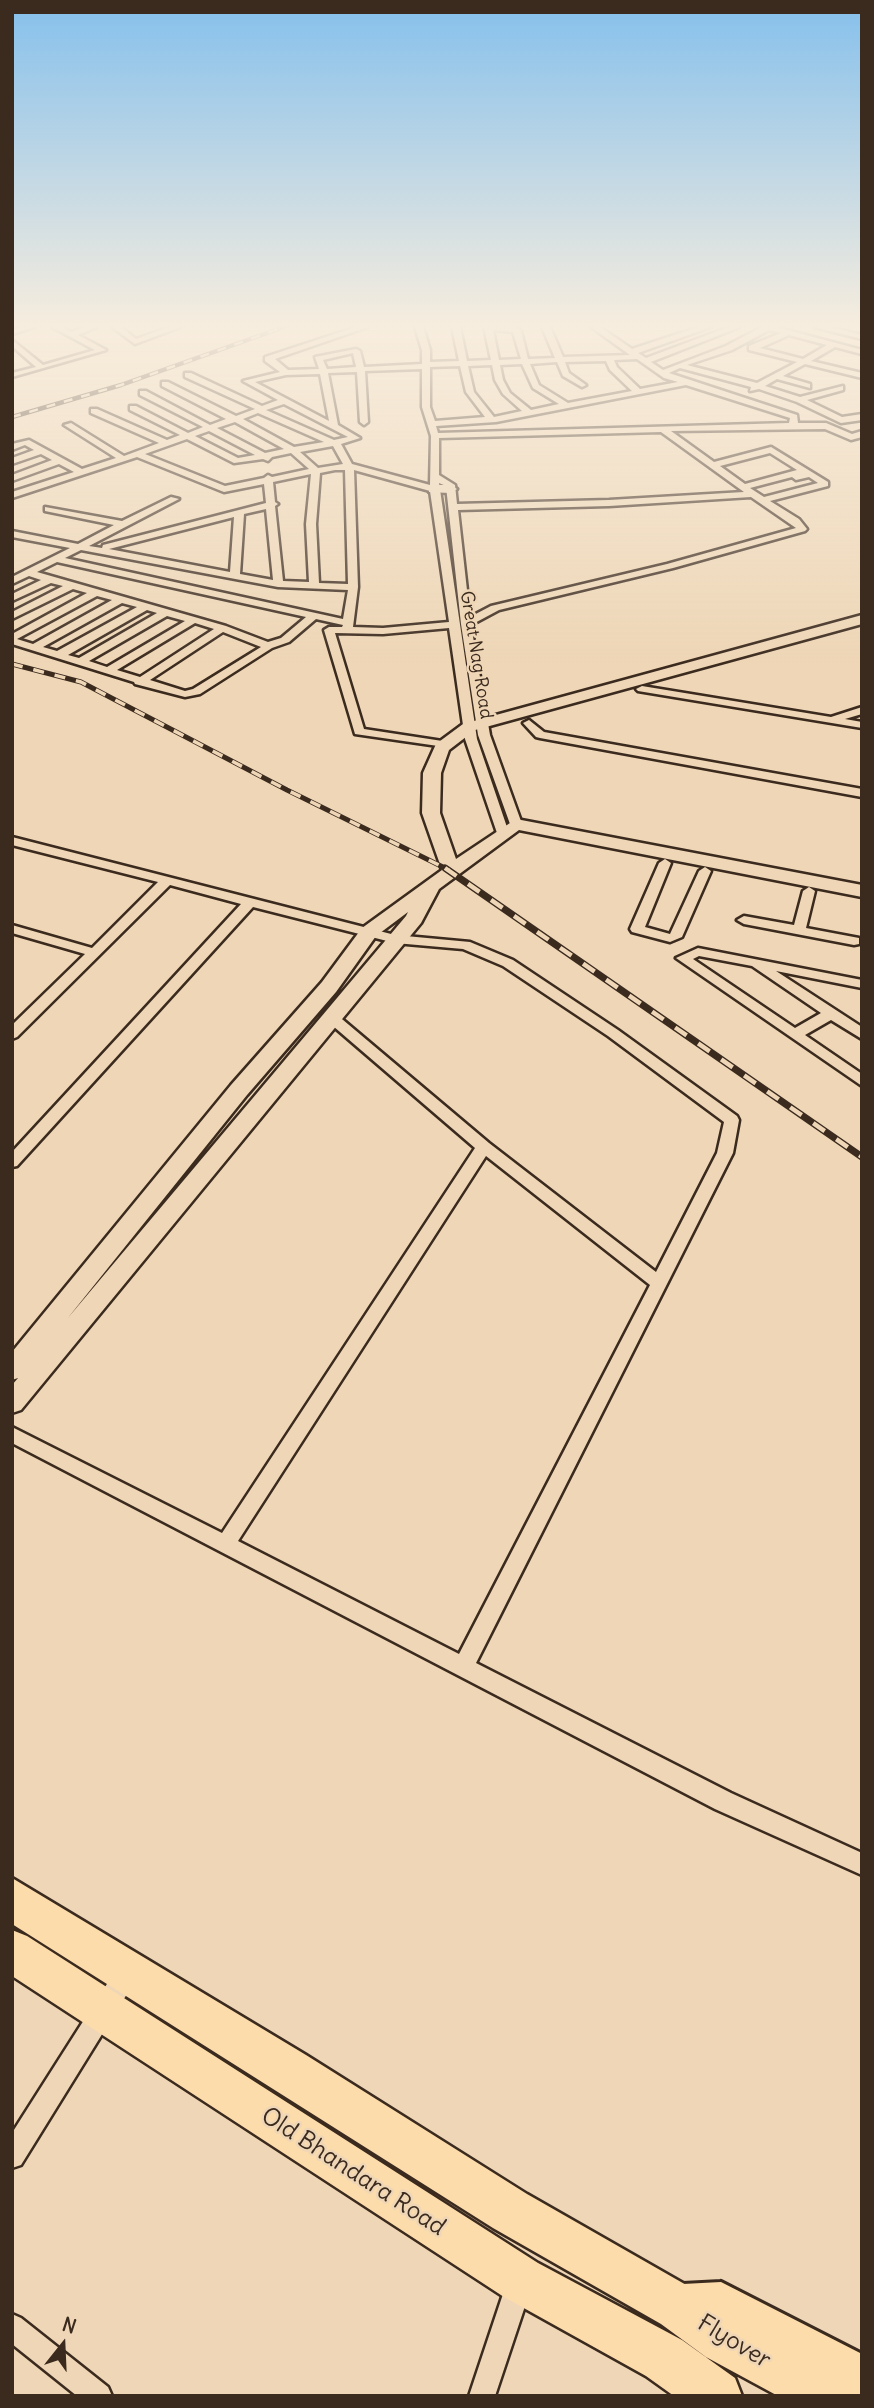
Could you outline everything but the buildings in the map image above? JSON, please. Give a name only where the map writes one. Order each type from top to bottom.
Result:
[{"type":"highway","points":[[12,1899],[116,1991]]},
{"type":"highway","name":"Old Bhandara Road","points":[[12,1951],[116,1991],[194,2071],[521,2280],[693,2385]]},
{"type":"highway","name":"Flyover","points":[[116,1991],[290,2071],[510,2211],[678,2306],[724,2339],[829,2396]]},
{"type":"main road","points":[[435,483],[450,489]]},
{"type":"main road","points":[[451,871],[431,813],[434,763],[448,742],[477,731],[862,618]]},
{"type":"main road","points":[[636,686],[862,627]]},
{"type":"main road","points":[[510,829],[665,863],[862,901]]},
{"type":"main road","points":[[12,1370],[239,1090],[329,987],[369,932],[510,829],[862,891]]},
{"type":"main road","points":[[12,1403],[414,919],[432,886]]},
{"type":"main road","points":[[678,2306],[721,2304],[862,2378]]},
{"type":"street","points":[[91,439],[123,459]]},
{"type":"street","points":[[159,439],[167,443]]},
{"type":"street","points":[[12,495],[177,439]]},
{"type":"street","points":[[197,439],[237,461],[352,439]]},
{"type":"street","points":[[235,439],[267,456],[284,477]]},
{"type":"street","points":[[272,439],[294,451],[316,471]]},
{"type":"street","points":[[327,439],[337,444],[349,467],[352,587],[347,626]]},
{"type":"street","name":"Great Nag Road","points":[[435,439],[435,483],[453,625],[477,731],[510,829]]},
{"type":"street","points":[[466,624],[495,608],[670,566],[802,529],[796,521],[751,493],[677,439]]},
{"type":"street","points":[[710,463],[766,449],[755,439]]},
{"type":"street","points":[[12,447],[26,442],[80,472]]},
{"type":"street","points":[[12,461],[41,450]]},
{"type":"street","points":[[710,463],[771,450],[805,471],[751,493]]},
{"type":"street","points":[[138,454],[224,489],[268,478],[349,467],[435,483]]},
{"type":"street","points":[[12,478],[59,461]]},
{"type":"street","points":[[314,587],[311,524],[316,471]]},
{"type":"street","points":[[453,507],[609,503],[751,493],[825,484],[809,474],[751,493]]},
{"type":"street","points":[[268,478],[273,505],[278,584]]},
{"type":"street","points":[[450,489],[477,731]]},
{"type":"street","points":[[12,581],[174,499]]},
{"type":"street","points":[[99,549],[273,505]]},
{"type":"street","points":[[48,509],[121,524]]},
{"type":"street","points":[[235,576],[239,514]]},
{"type":"street","points":[[12,534],[278,584],[352,587]]},
{"type":"street","points":[[56,559],[314,615],[347,626],[383,631],[453,625]]},
{"type":"street","points":[[12,566],[222,628],[266,646],[285,640],[314,615]]},
{"type":"street","points":[[12,598],[51,579]]},
{"type":"street","points":[[12,616],[72,585]]},
{"type":"street","points":[[12,640],[96,592]]},
{"type":"street","points":[[34,648],[121,599]]},
{"type":"street","points":[[59,655],[146,606]]},
{"type":"street","points":[[80,662],[166,612]]},
{"type":"street","points":[[107,671],[193,620]]},
{"type":"street","points":[[347,626],[329,629],[359,732],[448,742]]},
{"type":"street","points":[[139,682],[222,628]]},
{"type":"street","points":[[12,640],[139,682],[185,694],[196,692],[267,648],[266,646]]},
{"type":"street","points":[[636,686],[862,725]]},
{"type":"street","points":[[830,719],[862,710]]},
{"type":"street","points":[[526,718],[540,735],[862,793]]},
{"type":"street","points":[[12,841],[395,939],[465,945],[508,963],[613,1033],[732,1120],[726,1153],[463,1667]]},
{"type":"street","points":[[665,863],[637,929],[670,938],[675,937],[705,871]]},
{"type":"street","points":[[12,1034],[168,880]]},
{"type":"street","points":[[799,930],[809,891]]},
{"type":"street","points":[[12,1162],[251,901]]},
{"type":"street","points":[[744,920],[854,942]]},
{"type":"street","points":[[12,929],[95,953]]},
{"type":"street","points":[[862,984],[698,952],[682,958],[862,1080]]},
{"type":"street","points":[[751,961],[862,1034]]},
{"type":"street","points":[[795,1035],[832,1013]]},
{"type":"street","points":[[12,1014],[28,1018]]},
{"type":"street","points":[[331,1017],[484,1147],[659,1283]]},
{"type":"street","points":[[226,1545],[484,1147]]},
{"type":"street","points":[[12,1434],[723,1801],[862,1864]]},
{"type":"street","points":[[12,2156],[116,1991]]},
{"type":"street","points":[[482,2396],[521,2280]]},
{"type":"street","points":[[12,2328],[99,2396]]},
{"type":"railway","points":[[12,664],[81,682],[287,790],[445,868]]},
{"type":"railway","points":[[445,868],[449,870]]},
{"type":"railway","points":[[445,868],[862,1157]]}]
